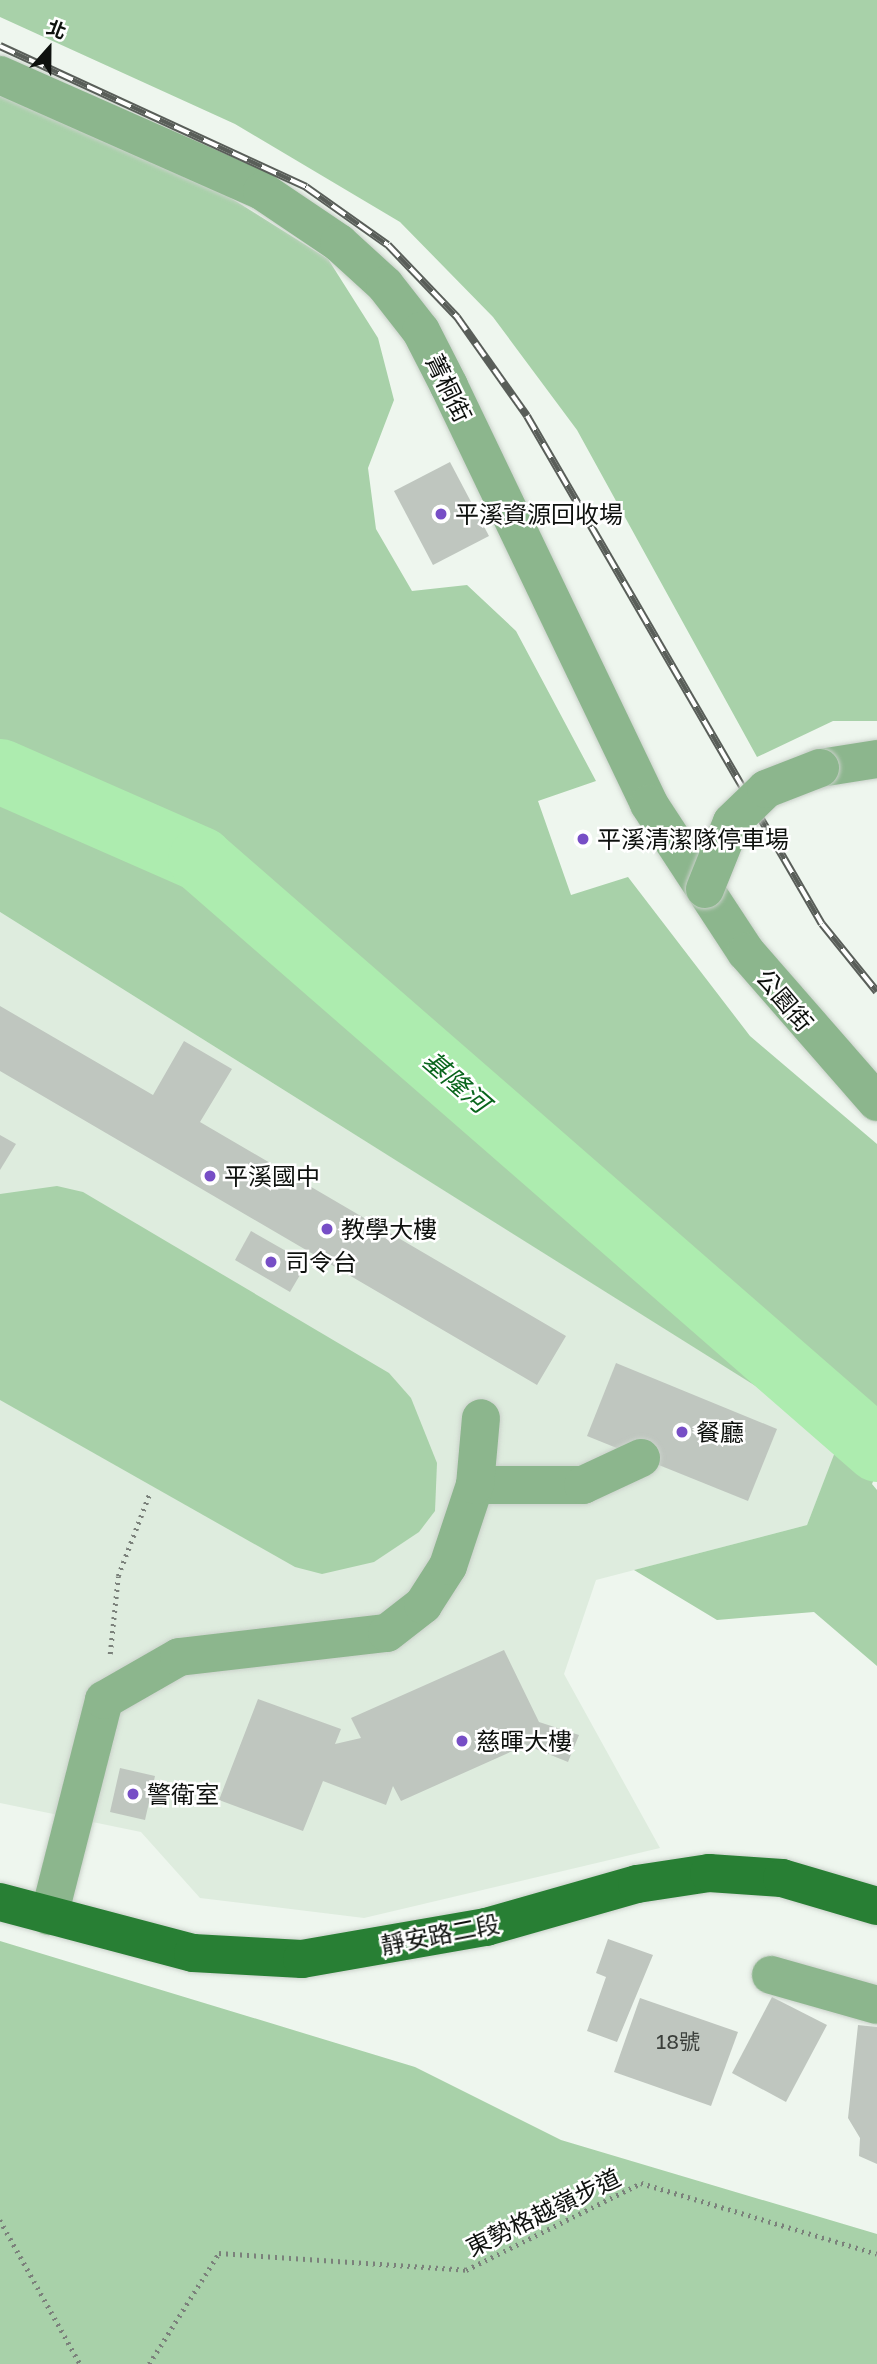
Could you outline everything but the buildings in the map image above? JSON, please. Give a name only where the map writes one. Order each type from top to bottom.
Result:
[{"type":"main road","name":"靜安路二段","points":[[0,1902],[193,1954],[302,1959],[486,1927],[637,1884],[709,1873],[782,1878],[877,1906]]},
{"type":"street","name":"菁桐街","points":[[0,75],[262,191],[339,243],[385,285],[421,331],[649,804],[705,889]]},
{"type":"street","points":[[705,889],[732,822],[766,789],[820,768],[877,760]]},
{"type":"street","name":"公園街","points":[[705,889],[746,952],[877,1102]]},
{"type":"street","points":[[49,1916],[104,1700],[179,1657],[387,1633],[424,1605],[448,1566],[475,1485],[481,1418]]},
{"type":"street","points":[[475,1485],[583,1485],[641,1458]]},
{"type":"street","points":[[771,1975],[877,2005]]},
{"type":"path","points":[[104,1700],[118,1576],[149,1495]]},
{"type":"path","name":"東勢格越嶺步道","points":[[149,2364],[219,2253],[466,2270],[641,2183],[877,2254]]},
{"type":"path","points":[[0,2220],[80,2364]]},
{"type":"shaded area","name":"平溪國中","points":[[0,912],[841,1439],[807,1525],[596,1580],[564,1674],[660,1848],[364,1918],[200,1898],[141,1832],[0,1803]]},
{"type":"green space","points":[[0,0],[877,0],[877,721],[833,721],[757,757],[577,430],[493,317],[400,222],[235,124],[0,17]]},
{"type":"green space","points":[[0,90],[186,170],[328,259],[378,338],[394,400],[368,468],[376,529],[412,591],[467,585],[516,631],[596,781],[538,801],[571,895],[628,877],[750,1036],[877,1144],[877,1472],[872,1484],[877,1490],[877,1666],[814,1612],[717,1620],[634,1570],[807,1525],[840,1439],[0,912]]},
{"type":"green space","points":[[57,1186],[83,1192],[389,1373],[411,1398],[437,1463],[435,1511],[419,1532],[374,1562],[322,1574],[295,1567],[0,1400],[0,1194]]},
{"type":"green space","points":[[0,1941],[415,2067],[561,2140],[877,2234],[877,2364],[0,2364]]},
{"type":"waterway","name":"基隆河","points":[[0,771],[200,859],[877,1449]]},
{"type":"railway","points":[[0,46],[306,187],[388,245],[457,317],[527,416],[822,924],[877,992]]},
{"type":"place","name":"平溪資源回收場","points":[[441,514]]},
{"type":"place","name":"平溪清潔隊停車場","points":[[583,839]]},
{"type":"place","name":"平溪國中","points":[[210,1176]]},
{"type":"place","name":"教學大樓","points":[[327,1229]]},
{"type":"place","name":"司令台","points":[[271,1262]]},
{"type":"place","name":"餐廳","points":[[682,1432]]},
{"type":"place","name":"慈暉大樓","points":[[462,1741]]},
{"type":"place","name":"警衛室","points":[[133,1794]]}]
